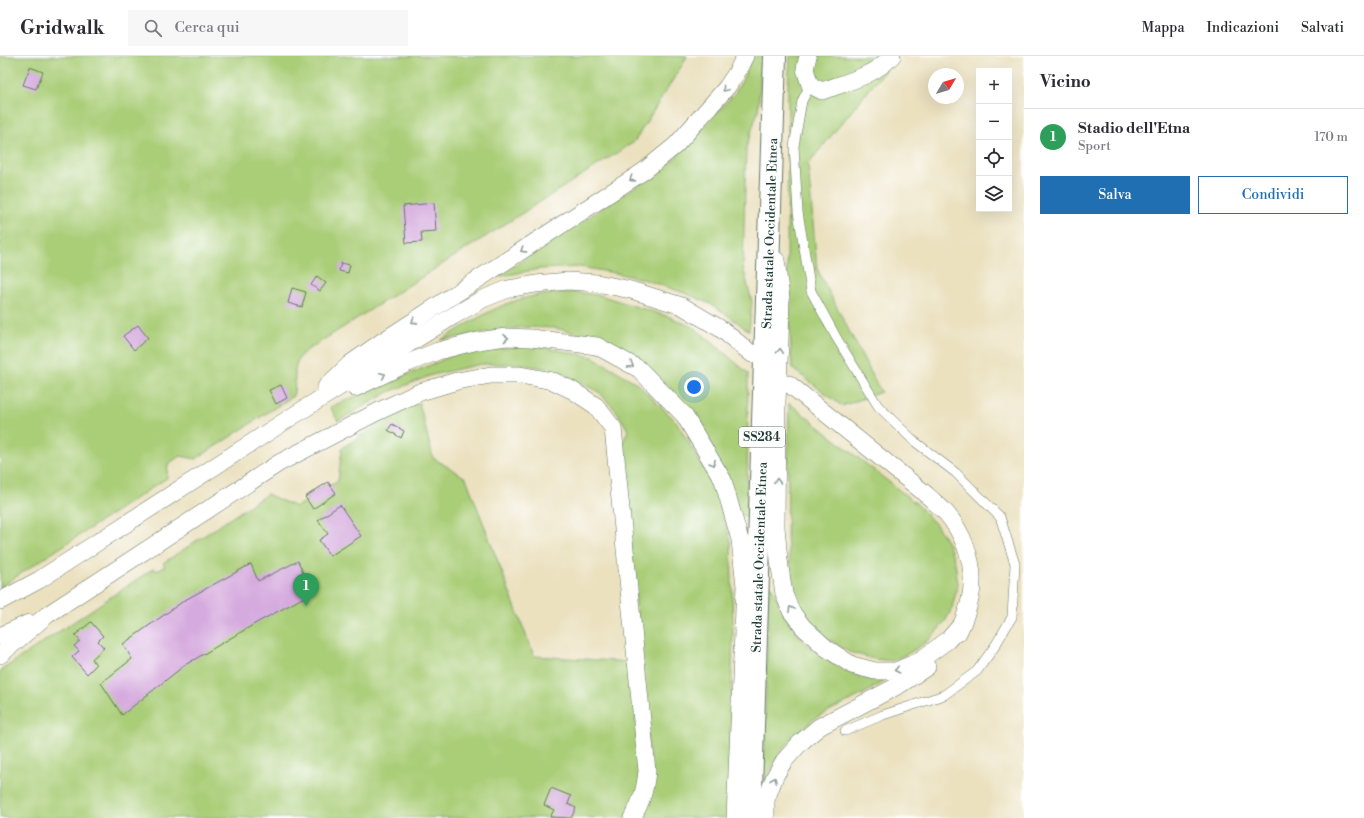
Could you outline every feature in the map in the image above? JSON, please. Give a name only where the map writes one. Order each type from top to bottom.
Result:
[{"type":"main road","name":"Strada statale Occidentale Etnea","points":[[750,818],[775,56]]},
{"type":"street","points":[[296,414],[350,364],[644,171],[676,145],[727,87],[745,56]]},
{"type":"street","points":[[808,56],[805,69],[810,85],[822,91],[866,75],[886,63],[892,56]]},
{"type":"street","points":[[770,209],[781,298],[777,402],[776,528],[784,594],[791,611],[803,627],[826,648],[852,665],[875,671],[896,671],[919,662],[948,640],[962,624]]},
{"type":"street","points":[[0,602],[39,580],[296,414],[446,320],[483,299],[508,289],[536,284],[568,281],[597,283],[631,290],[682,306],[721,329],[752,354]]},
{"type":"street","points":[[296,414],[438,351],[478,341],[506,337],[531,338],[597,346],[638,369],[684,415],[723,480],[740,540],[745,586],[735,818]]},
{"type":"street","points":[[0,655],[47,615],[279,463],[377,412],[420,392],[457,381],[491,375],[520,375],[553,381],[572,390],[596,406],[613,428],[647,771],[644,792],[638,808],[632,818]]},
{"type":"street","points":[[766,818],[766,800],[775,776],[784,761],[800,742],[820,727],[901,684],[939,659],[956,638],[968,608],[972,583],[969,560],[963,539],[947,515],[927,495],[789,384]]},
{"type":"street","points":[[0,610],[39,580]]},
{"type":"street","points":[[0,636],[47,615]]},
{"type":"lane","points":[[810,85],[802,101],[794,146],[798,212],[812,291],[836,337],[878,406],[914,441],[956,473],[1000,517],[1015,564],[1012,617],[995,646],[977,671],[944,695],[845,731]]},
{"type":"green space","points":[[0,56],[687,56],[634,142],[305,352],[297,362],[293,396],[196,459],[180,456],[168,464],[167,478],[0,588]]},
{"type":"green space","points":[[752,56],[762,56],[758,111],[746,148],[743,267],[752,302],[749,331],[713,305],[687,294],[643,279],[615,273],[580,267],[539,269],[497,277],[671,162],[734,94],[742,81]]},
{"type":"green space","points":[[790,56],[897,56],[808,164],[817,269],[881,392],[842,406],[792,368],[787,272],[788,85]]},
{"type":"green space","points":[[574,292],[599,295],[670,317],[695,328],[748,373],[747,517],[740,514],[691,411],[668,385],[639,360],[604,340],[555,328],[523,327],[441,340],[480,317],[510,302],[534,296]]},
{"type":"green space","points":[[532,345],[593,357],[635,382],[676,421],[713,484],[731,541],[733,631],[728,818],[644,818],[652,784],[622,446],[628,430],[618,413],[599,392],[555,370],[520,364],[481,364],[432,375],[389,392],[338,421],[330,407],[459,353]]},
{"type":"green space","points":[[419,402],[433,458],[466,478],[534,656],[632,662],[640,790],[626,818],[0,818],[0,671],[154,568],[156,571],[165,566],[163,563],[267,494],[296,507],[307,501],[305,497],[328,482],[331,485],[338,481],[342,448],[395,413]]},
{"type":"green space","points":[[789,403],[918,505],[937,526],[948,543],[955,562],[958,584],[952,608],[945,622],[928,641],[911,652],[892,661],[874,659],[849,652],[824,636],[806,619],[793,595],[787,537]]},
{"type":"green space","points":[[769,583],[791,625],[808,645],[840,668],[866,679],[885,681],[865,693],[817,717],[796,734],[783,749],[763,783]]},
{"type":"building","points":[[30,67],[43,72],[36,89],[23,85]]},
{"type":"building","points":[[434,203],[436,231],[421,232],[422,242],[406,243],[403,206]]},
{"type":"building","points":[[341,263],[350,265],[348,273],[339,271]]},
{"type":"building","points":[[317,276],[326,283],[320,291],[311,285]]},
{"type":"building","points":[[292,288],[306,292],[302,307],[288,303]]},
{"type":"building","points":[[138,325],[148,338],[134,350],[123,336]]},
{"type":"building","points":[[281,385],[287,398],[276,404],[269,390]]},
{"type":"building","points":[[392,424],[404,431],[401,438],[388,430]]},
{"type":"building","points":[[328,482],[336,493],[313,509],[305,497]]},
{"type":"building","points":[[340,505],[361,536],[330,556],[319,540],[328,534],[318,520]]},
{"type":"building","points":[[298,561],[312,593],[258,622],[185,665],[122,715],[101,683],[132,659],[123,644],[185,600],[251,564],[258,581]]},
{"type":"building","points":[[91,622],[103,636],[98,641],[104,648],[92,659],[96,665],[87,674],[72,657],[79,651],[74,646],[80,641],[75,635]]},
{"type":"building","points":[[551,788],[571,796],[568,804],[576,808],[571,818],[550,817],[554,810],[544,805]]},
{"type":"place","name":"Stadio dell'Etna","points":[[306,606]]}]
